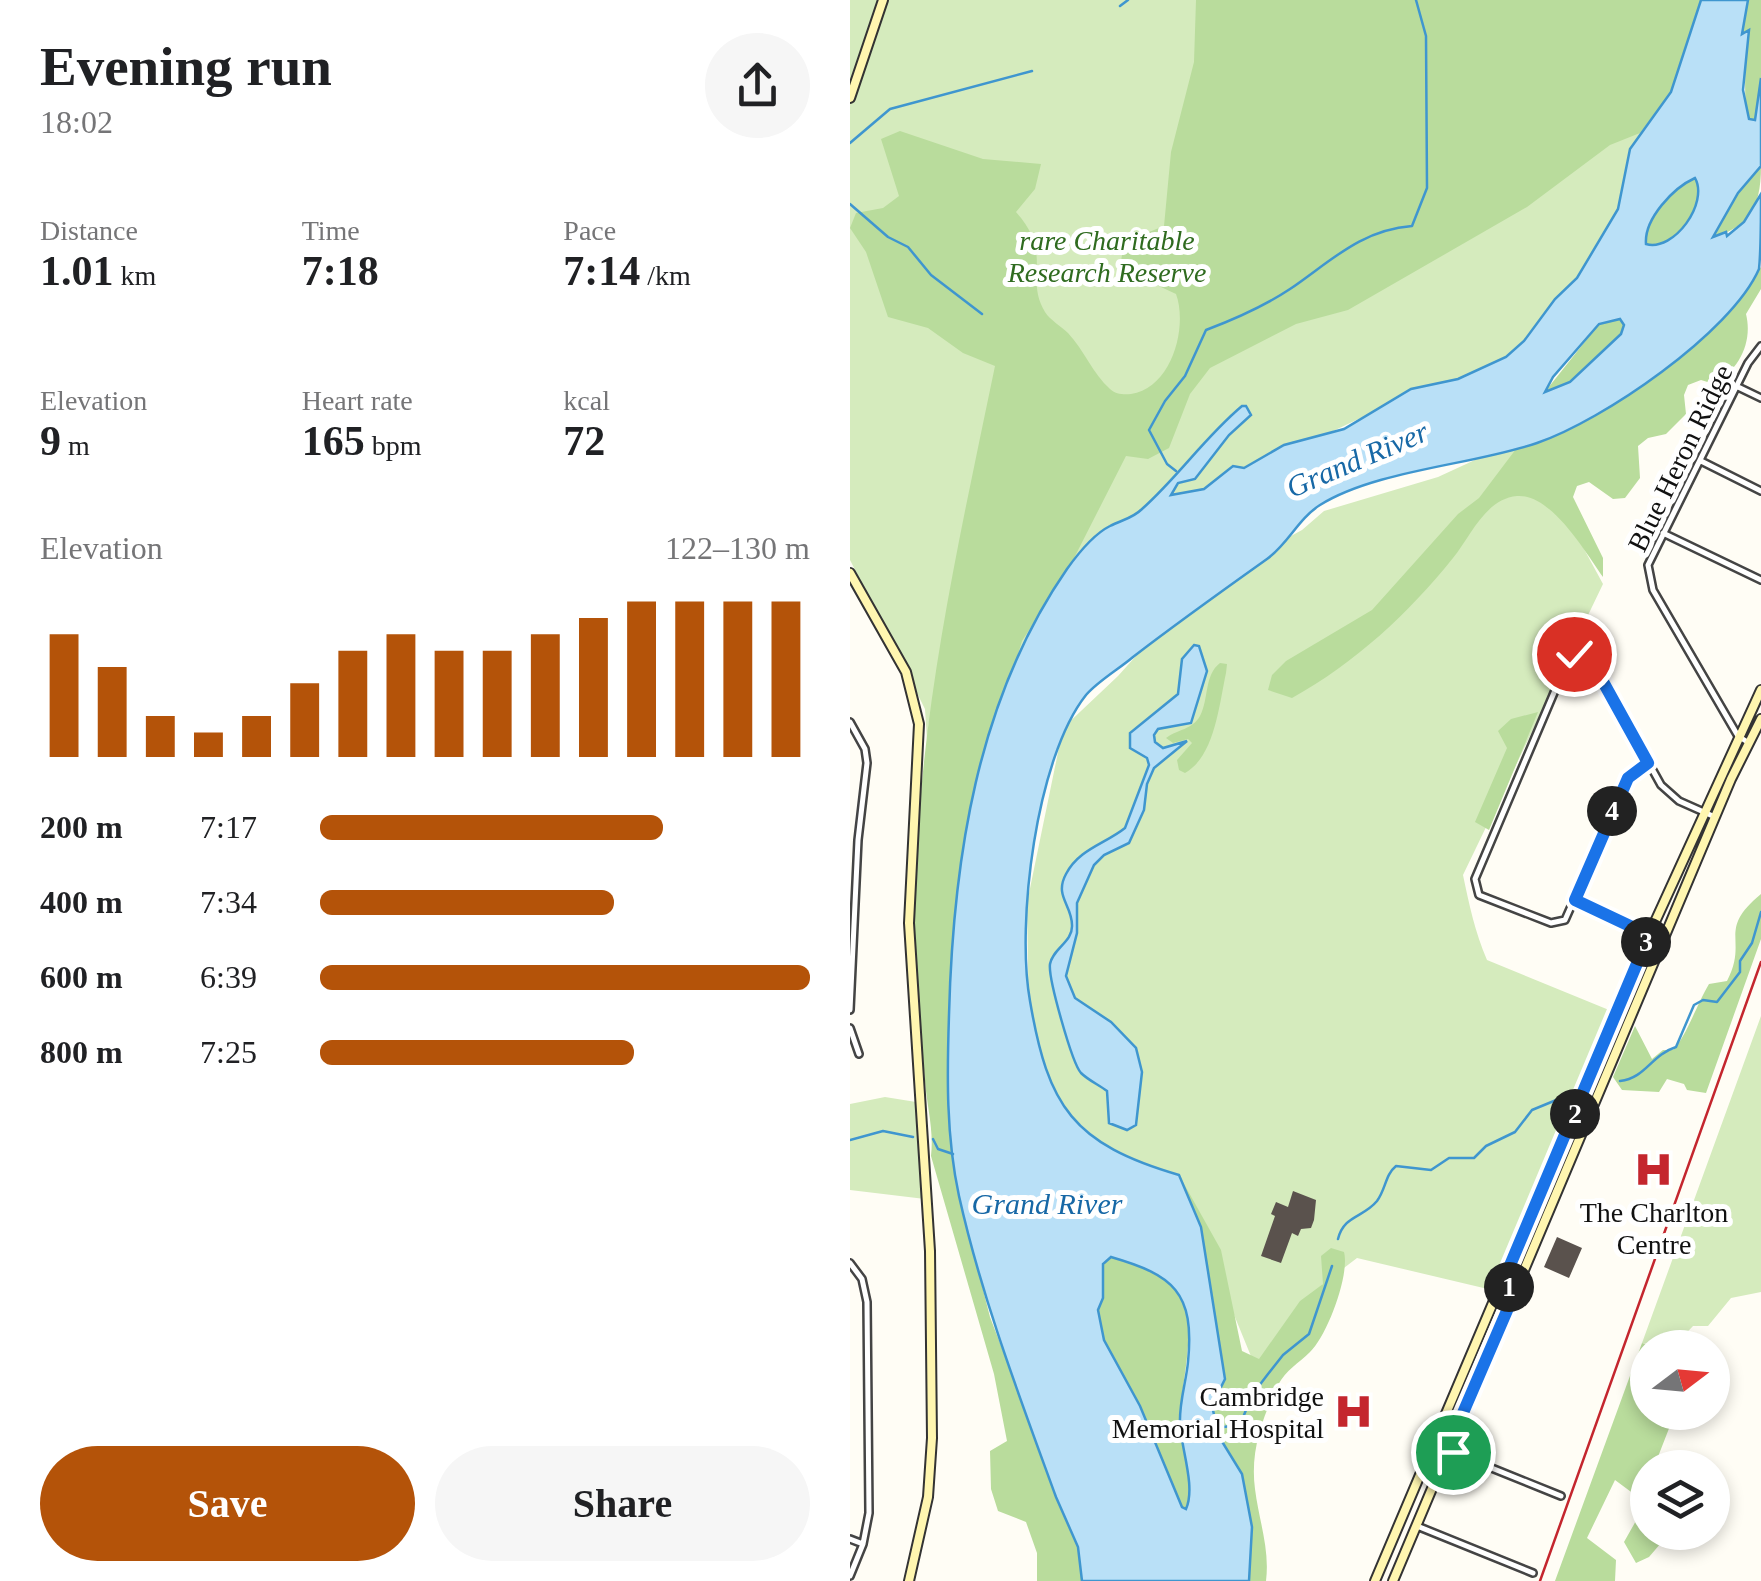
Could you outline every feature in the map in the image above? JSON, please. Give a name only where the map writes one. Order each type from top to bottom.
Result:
[{"type":"main road","points":[[850,98],[883,0]]},
{"type":"main road","points":[[850,573],[906,672],[915,699],[920,746],[909,922],[930,1251],[932,1438],[925,1513],[910,1581]]},
{"type":"main road","points":[[1375,1581],[1702,812],[1761,690]]},
{"type":"main road","points":[[1394,1581],[1662,942],[1761,719]]},
{"type":"main road","points":[[1603,1046],[1616,1051]]},
{"type":"main road","points":[[1508,1270],[1507,1295],[1512,1299]]},
{"type":"street","name":"Blue Heron Ridge","points":[[1749,743],[1738,736],[1653,590],[1648,565],[1736,386],[1761,346]]},
{"type":"street","points":[[1736,386],[1761,398]]},
{"type":"street","points":[[1701,461],[1761,490]]},
{"type":"street","points":[[1663,534],[1761,580]]},
{"type":"street","points":[[1648,763],[1628,778],[1565,920],[1551,923],[1485,900],[1476,889],[1475,879],[1570,655],[1580,652],[1591,660],[1648,763],[1670,794],[1715,818]]},
{"type":"street","points":[[850,722],[865,749],[867,777],[858,840],[850,1010]]},
{"type":"street","points":[[1575,900],[1662,942]]},
{"type":"street","points":[[850,1028],[860,1054]]},
{"type":"street","points":[[850,1263],[862,1279],[867,1302],[869,1513],[863,1544],[850,1576]]},
{"type":"street","points":[[1447,1450],[1561,1496]]},
{"type":"street","points":[[1417,1526],[1533,1573]]},
{"type":"street","points":[[850,1539],[863,1544]]},
{"type":"green space","name":"rare Charitable Research Reserve","points":[[850,0],[1687,0],[1685,88],[1624,178],[1618,209],[1577,278],[1506,357],[1458,379],[1430,385],[1329,433],[929,722],[927,740],[925,709],[850,560]]},
{"type":"green space","points":[[1196,0],[1701,0],[1671,92],[1640,133],[1610,145],[1527,207],[1348,310],[1296,324],[1210,368],[1190,394],[1169,448],[1148,459],[1126,456],[1070,566],[1022,641],[967,824],[950,995],[947,1092],[958,1192],[990,1317],[1078,1547],[1082,1581],[1037,1581],[1037,1553],[1026,1522],[998,1511],[991,1489],[990,1451],[1007,1441],[994,1374],[931,1156],[915,950],[917,838],[931,702],[995,366],[963,353],[928,328],[888,317],[866,252],[850,228],[856,213],[883,208],[899,196],[881,139],[900,131],[983,159],[1041,164],[1035,189],[1016,212],[1034,241],[1039,300],[1047,315],[1074,340],[1110,389],[1131,394],[1145,389],[1157,380],[1173,354],[1178,339],[1179,308],[1176,294],[1120,268],[1124,242],[1164,226],[1171,152],[1194,62]]},
{"type":"green space","points":[[1748,0],[1761,0],[1761,78],[1756,121],[1749,119],[1746,108],[1745,49],[1740,29]]},
{"type":"green space","points":[[1761,166],[1758,195],[1750,214],[1712,239],[1738,192]]},
{"type":"green space","points":[[1695,178],[1697,200],[1686,223],[1667,240],[1646,244],[1650,225],[1662,206]]},
{"type":"green space","points":[[1761,267],[1761,289],[1746,314],[1746,345],[1737,363],[1714,384],[1701,380],[1688,385],[1684,395],[1686,414],[1666,434],[1648,438],[1638,446],[1640,478],[1625,498],[1613,499],[1589,482],[1577,486],[1573,497],[1603,558],[1603,577],[1555,514],[1530,498],[1506,499],[1487,511],[1418,599],[1359,653],[1292,698],[1268,690],[1272,675],[1286,661],[1372,610],[1458,514],[1479,498],[1516,449],[1538,443],[1732,307]]},
{"type":"green space","points":[[1620,319],[1624,325],[1621,334],[1570,382],[1544,393],[1599,324]]},
{"type":"green space","points":[[1503,447],[1532,453],[1603,584],[1463,875],[1487,960],[1609,1010],[1492,1290],[1357,1258],[1323,1284],[1255,1366],[1230,1305],[1117,1157],[1068,1113],[1048,1083],[1029,1028],[1027,903],[1063,728],[1118,676],[1198,587],[1302,530],[1324,511],[1438,477]]},
{"type":"green space","points":[[1220,663],[1227,664],[1214,729],[1203,755],[1185,773],[1179,770],[1177,760],[1192,743],[1188,739],[1173,743],[1166,738],[1197,721],[1211,674]]},
{"type":"green space","points":[[1538,712],[1489,830],[1475,822],[1507,748],[1498,731],[1511,719]]},
{"type":"green space","points":[[1761,894],[1761,939],[1706,1093],[1687,1090],[1684,1084],[1667,1079],[1659,1092],[1622,1090],[1613,1077],[1635,1026],[1652,1059],[1663,1050],[1673,1050],[1709,984],[1727,981],[1735,955],[1736,927]]},
{"type":"green space","points":[[1761,1016],[1761,1292],[1731,1298],[1708,1326],[1647,1330]]},
{"type":"green space","points":[[885,1097],[916,1102],[925,1199],[850,1190],[850,1104]]},
{"type":"green space","points":[[1179,1175],[1221,1250],[1242,1351],[1259,1359],[1300,1301],[1323,1284],[1321,1256],[1331,1248],[1344,1252],[1344,1275],[1330,1319],[1317,1344],[1281,1380],[1259,1436],[1254,1475],[1266,1581],[1249,1581],[1252,1527],[1242,1474],[1218,1435],[1212,1405],[1225,1379],[1201,1227]]},
{"type":"green space","points":[[1111,1256],[1156,1271],[1173,1283],[1183,1299],[1188,1341],[1180,1424],[1189,1479],[1186,1509],[1140,1406],[1104,1340],[1098,1310],[1103,1298],[1103,1264]]},
{"type":"green space","points":[[1630,1376],[1630,1430],[1668,1430],[1661,1450],[1630,1450],[1630,1491],[1615,1480],[1587,1538],[1616,1560],[1615,1581],[1555,1581]]},
{"type":"green space","points":[[1630,1531],[1630,1550],[1655,1550],[1636,1563],[1624,1542]]},
{"type":"water","name":"Grand River","points":[[1701,0],[1748,0],[1742,34],[1749,30],[1743,90],[1749,119],[1755,120],[1761,78],[1761,166],[1738,193],[1713,237],[1726,232],[1727,236],[1744,222],[1761,194],[1760,261],[1744,294],[1722,320],[1662,372],[1564,432],[1512,451],[1369,484],[1320,505],[1267,559],[1091,690],[1069,723],[1054,758],[1034,842],[1028,887],[1026,968],[1037,1038],[1057,1094],[1090,1134],[1114,1150],[1179,1175],[1201,1227],[1225,1379],[1212,1405],[1218,1435],[1242,1474],[1252,1527],[1249,1581],[1082,1581],[1078,1547],[1029,1423],[979,1273],[959,1196],[950,1128],[948,1038],[956,898],[976,783],[1011,672],[1036,619],[1081,551],[1104,530],[1142,509],[1242,406],[1251,415],[1229,435],[1195,479],[1178,483],[1171,495],[1204,489],[1233,466],[1244,468],[1284,445],[1344,429],[1411,389],[1458,379],[1506,357],[1577,278],[1618,209],[1630,149],[1671,92]],"holes":[[[1695,178],[1697,200],[1686,223],[1667,241],[1646,244],[1650,225],[1662,205]],[[1620,319],[1624,325],[1621,334],[1570,382],[1545,392],[1553,377],[1599,324]],[[1111,1257],[1150,1271],[1175,1290],[1183,1303],[1189,1338],[1180,1416],[1189,1479],[1186,1509],[1140,1406],[1104,1340],[1098,1310],[1103,1298],[1103,1264]]]},
{"type":"water","points":[[1194,645],[1199,646],[1207,671],[1191,723],[1158,729],[1154,735],[1155,742],[1163,748],[1187,741],[1154,768],[1147,784],[1144,810],[1129,843],[1104,855],[1094,865],[1077,903],[1077,933],[1066,976],[1075,998],[1111,1022],[1136,1048],[1142,1072],[1136,1125],[1127,1130],[1109,1123],[1107,1091],[1084,1076],[1077,1066],[1050,964],[1071,931],[1062,888],[1066,874],[1085,853],[1125,828],[1149,765],[1147,758],[1130,748],[1130,733],[1178,694],[1182,659]]},
{"type":"building","points":[[1293,1191],[1316,1200],[1314,1220],[1311,1228],[1301,1229],[1298,1236],[1292,1233],[1281,1263],[1261,1256],[1276,1202],[1288,1207]]},
{"type":"building","points":[[1557,1237],[1582,1248],[1569,1278],[1544,1267]]},
{"type":"waterway","points":[[1120,6],[1128,0]]},
{"type":"waterway","points":[[1176,471],[1167,464],[1149,430],[1185,376],[1206,330],[1270,301],[1361,241],[1412,226],[1427,188],[1426,36],[1416,0]]},
{"type":"waterway","points":[[850,143],[890,109],[1032,71]]},
{"type":"waterway","points":[[850,204],[888,237],[908,247],[931,275],[982,314]]},
{"type":"waterway","points":[[1620,1081],[1636,1076],[1676,1047],[1694,1005],[1703,1000],[1717,1002],[1740,972],[1740,961],[1752,943],[1761,912]]},
{"type":"waterway","points":[[1338,1239],[1349,1221],[1377,1201],[1396,1166],[1431,1170],[1449,1158],[1474,1158],[1486,1146],[1515,1132],[1532,1110],[1566,1096]]},
{"type":"waterway","points":[[850,1140],[883,1131],[913,1137]]},
{"type":"waterway","points":[[933,1139],[938,1149],[953,1154]]},
{"type":"waterway","points":[[1215,1428],[1240,1425],[1252,1395],[1283,1355],[1309,1334],[1332,1266]]},
{"type":"railway","points":[[1540,1581],[1761,962]]},
{"type":"place","name":"The Charlton Centre","points":[[1654,1169]]},
{"type":"place","name":"Cambridge Memorial Hospital","points":[[1354,1412]]},
{"type":"route","points":[[1453,1452],[1447,1450],[1512,1299],[1507,1295],[1508,1270],[1649,935],[1575,900],[1628,778],[1648,763],[1591,660],[1586,654],[1574,654]]}]
